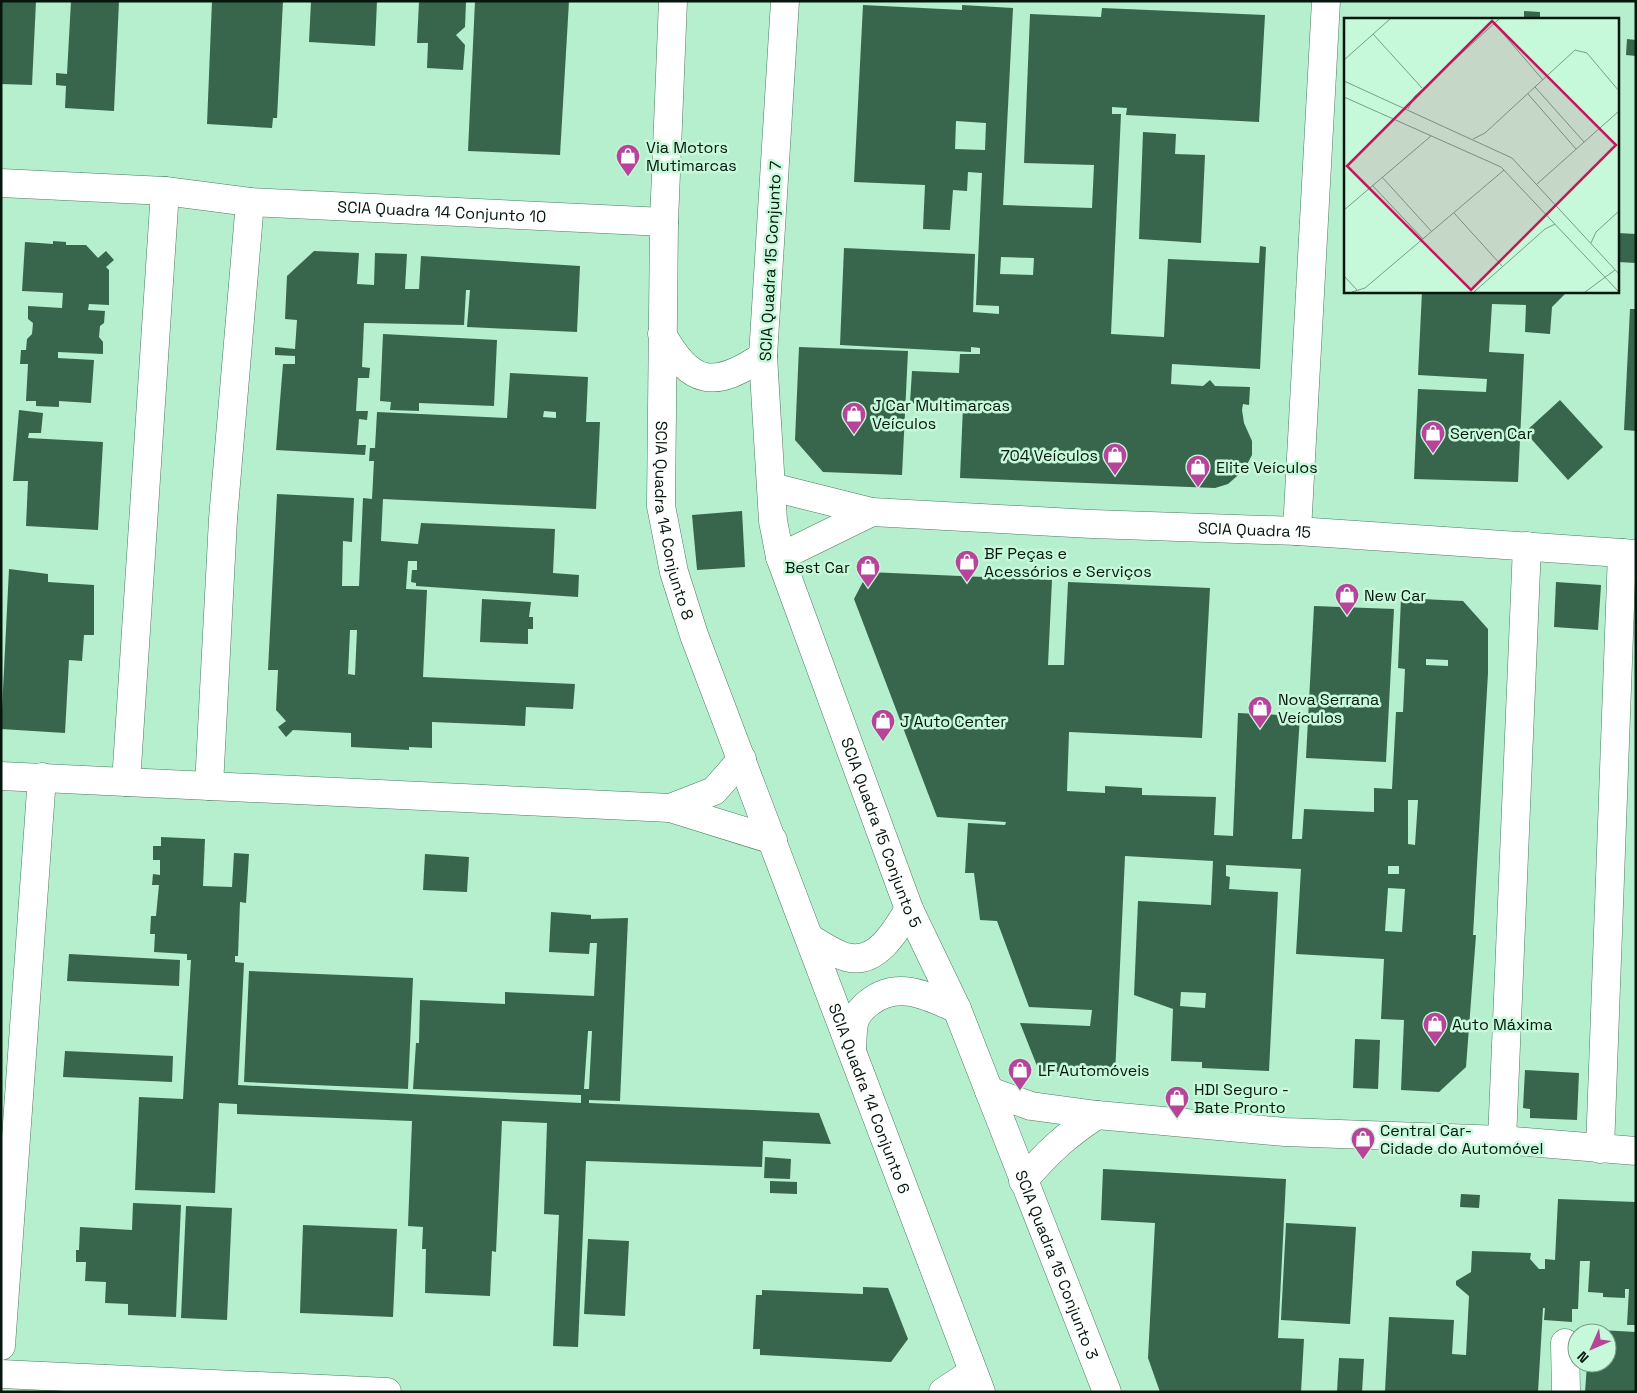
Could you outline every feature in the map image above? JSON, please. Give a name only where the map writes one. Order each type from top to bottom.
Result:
[{"type":"street","points":[[664,222],[674,1]]},
{"type":"street","name":"SCIA Quadra 15 Conjunto 7","points":[[773,521],[763,356],[785,1]]},
{"type":"street","points":[[1297,531],[1326,1]]},
{"type":"street","name":"SCIA Quadra 14 Conjunto 10","points":[[1,183],[165,191],[250,202],[664,222]]},
{"type":"street","points":[[126,782],[165,191]]},
{"type":"street","points":[[209,786],[223,518],[250,202]]},
{"type":"street","name":"SCIA Quadra 14 Conjunto 8","points":[[664,222],[662,334],[663,516],[674,572],[694,635],[758,805]]},
{"type":"street","points":[[662,334],[674,356],[685,368],[703,378],[725,376],[742,370],[763,356]]},
{"type":"street","name":"SCIA Quadra 15","points":[[772,487],[872,512],[1092,524],[1297,531],[1629,554]]},
{"type":"street","name":"SCIA Quadra 15","points":[[780,556],[872,512]]},
{"type":"street","name":"SCIA Quadra 15 Conjunto 5","points":[[773,521],[780,556],[909,909],[957,1009],[1007,1138]]},
{"type":"street","points":[[1502,1140],[1528,546]]},
{"type":"street","points":[[1600,1148],[1629,554]]},
{"type":"street","points":[[670,808],[714,791],[742,759]]},
{"type":"street","points":[[1,776],[670,808],[773,840]]},
{"type":"street","points":[[1,1346],[42,778]]},
{"type":"street","name":"SCIA Quadra 14 Conjunto 6","points":[[758,805],[811,939],[977,1382]]},
{"type":"street","points":[[811,939],[846,958],[866,957],[894,935],[909,909]]},
{"type":"street","points":[[852,1048],[855,1020],[864,1006],[878,995],[898,990],[922,993],[957,1009]]},
{"type":"street","points":[[989,1091],[1031,1106],[1098,1115],[1285,1132],[1502,1140],[1636,1151]]},
{"type":"street","points":[[1024,1181],[1050,1150],[1069,1133],[1098,1115]]},
{"type":"street","name":"SCIA Quadra 15 Conjunto 3","points":[[1007,1138],[1107,1392]]},
{"type":"street","points":[[1565,1343],[1566,1392]]},
{"type":"street","points":[[1,1374],[387,1392]]},
{"type":"street","points":[[943,1392],[977,1382]]},
{"type":"shaded area","points":[[1,1],[1636,1],[1636,1392],[1,1392]]},
{"type":"building","points":[[1,1],[36,1],[32,85],[1,84]]},
{"type":"building","points":[[71,1],[119,1],[114,111],[65,108],[66,86],[56,85],[56,73],[67,74]]},
{"type":"building","points":[[212,1],[283,1],[277,118],[273,118],[272,128],[207,124]]},
{"type":"building","points":[[311,1],[377,1],[375,46],[309,42]]},
{"type":"building","points":[[419,1],[466,2],[465,27],[456,35],[465,45],[463,70],[427,68],[428,43],[417,43]]},
{"type":"building","points":[[475,1],[569,1],[560,155],[468,151]]},
{"type":"building","points":[[863,5],[962,10],[962,5],[1013,8],[1003,205],[1092,208],[1094,165],[1024,163],[1030,14],[1101,17],[1102,8],[1265,15],[1259,122],[1126,115],[1127,108],[1112,107],[1112,114],[1121,114],[1111,334],[1164,337],[1168,259],[1259,263],[1260,246],[1266,247],[1260,369],[1172,364],[1171,384],[1203,386],[1210,380],[1215,386],[1250,387],[1249,405],[1243,404],[1242,410],[1244,423],[1252,441],[1252,455],[1244,470],[1228,484],[1215,488],[960,478],[963,406],[910,403],[912,371],[959,373],[960,354],[980,354],[980,348],[971,347],[971,352],[840,345],[844,248],[975,254],[973,312],[999,314],[999,306],[976,305],[982,173],[968,172],[967,191],[953,190],[950,230],[923,229],[925,185],[854,182]],"holes":[[[956,121],[986,123],[985,150],[955,149]],[[1001,257],[1034,258],[1033,275],[1000,274]]]},
{"type":"building","points":[[1524,11],[1540,12],[1540,18],[1524,18]]},
{"type":"building","points":[[1627,39],[1636,40],[1636,56],[1626,55]]},
{"type":"building","points":[[1143,132],[1176,134],[1175,154],[1205,155],[1201,243],[1139,239]]},
{"type":"building","points":[[1620,233],[1636,234],[1636,263],[1620,262]]},
{"type":"building","points":[[53,241],[66,242],[66,245],[86,245],[98,258],[106,251],[114,260],[106,267],[109,270],[109,305],[89,304],[88,310],[105,311],[104,323],[100,326],[99,337],[103,342],[103,354],[58,352],[58,358],[94,360],[91,403],[59,401],[59,407],[36,406],[36,401],[26,401],[28,364],[20,364],[21,350],[26,350],[27,339],[32,334],[33,323],[28,319],[28,306],[62,308],[63,293],[22,291],[25,242],[53,244]]},
{"type":"building","points":[[314,251],[359,253],[357,284],[374,285],[375,253],[407,254],[405,289],[419,289],[421,256],[580,266],[577,332],[467,327],[470,290],[466,290],[464,325],[364,323],[362,367],[370,368],[369,378],[358,378],[356,411],[368,411],[367,420],[359,419],[357,445],[366,445],[365,455],[276,450],[283,364],[295,364],[295,356],[275,355],[275,347],[295,349],[297,320],[285,319],[287,276]]},
{"type":"building","points":[[1422,292],[1567,292],[1552,307],[1550,334],[1525,332],[1526,305],[1492,304],[1489,352],[1524,354],[1518,482],[1414,479],[1418,389],[1486,392],[1487,379],[1418,375]]},
{"type":"building","points":[[1630,309],[1636,309],[1636,431],[1624,430]]},
{"type":"building","points":[[383,334],[497,340],[494,406],[419,403],[419,411],[390,410],[391,402],[380,401]]},
{"type":"building","points":[[799,347],[908,351],[902,475],[823,472],[795,440]]},
{"type":"building","points":[[510,373],[588,377],[586,422],[600,422],[596,509],[383,499],[381,541],[418,544],[421,523],[555,529],[553,573],[579,575],[578,597],[416,586],[416,583],[411,582],[412,570],[417,570],[417,561],[408,561],[406,589],[427,590],[423,677],[575,684],[573,709],[526,707],[525,726],[432,722],[432,748],[409,747],[409,750],[351,747],[351,733],[293,730],[286,737],[278,727],[286,721],[276,710],[278,670],[268,670],[277,494],[354,498],[352,542],[343,541],[342,586],[359,586],[363,498],[372,499],[374,461],[369,461],[370,448],[375,448],[377,412],[507,418]],"holes":[[[544,411],[556,412],[556,418],[543,417]],[[350,630],[357,630],[355,675],[348,674]]]},
{"type":"building","points":[[1560,400],[1603,447],[1568,480],[1525,432]]},
{"type":"building","points":[[19,410],[43,413],[41,433],[29,433],[28,438],[103,442],[98,530],[26,526],[28,481],[13,481]]},
{"type":"building","points":[[742,511],[745,567],[697,570],[692,515]]},
{"type":"building","points":[[9,569],[48,574],[48,582],[94,585],[94,635],[84,635],[82,661],[69,660],[65,733],[1,729]]},
{"type":"building","points":[[868,572],[1052,580],[1048,665],[1064,665],[1068,582],[1210,588],[1202,738],[1069,732],[1067,791],[1105,793],[1105,786],[1142,788],[1142,795],[1216,797],[1214,835],[1233,836],[1238,713],[1300,716],[1292,839],[1302,839],[1304,809],[1374,812],[1374,788],[1392,789],[1396,712],[1403,712],[1405,669],[1398,668],[1401,598],[1463,601],[1488,629],[1488,673],[1473,935],[1476,935],[1466,1067],[1439,1092],[1401,1090],[1404,1020],[1381,1019],[1384,959],[1296,954],[1301,869],[1226,865],[1226,876],[1230,877],[1229,889],[1278,892],[1269,1071],[1202,1068],[1202,1062],[1171,1061],[1173,1009],[1134,995],[1138,901],[1211,905],[1213,861],[1125,856],[1115,1075],[1039,1071],[1020,1023],[1090,1026],[1092,1010],[1029,1007],[997,921],[980,920],[974,873],[965,873],[968,823],[1005,825],[1006,822],[937,817],[854,599]],"holes":[[[1426,659],[1448,660],[1448,666],[1426,665]],[[1408,800],[1418,800],[1415,845],[1408,844]],[[1388,866],[1399,866],[1399,874],[1388,874]],[[1388,888],[1405,889],[1402,932],[1385,931]],[[1181,992],[1206,993],[1205,1008],[1180,1006]]]},
{"type":"building","points":[[1556,582],[1601,585],[1598,630],[1554,627]]},
{"type":"building","points":[[482,599],[531,602],[529,617],[533,617],[533,629],[528,629],[528,644],[480,642]]},
{"type":"building","points":[[1314,606],[1394,609],[1386,762],[1306,758]]},
{"type":"building","points":[[161,837],[205,839],[203,886],[232,887],[234,853],[249,854],[246,903],[240,902],[238,956],[235,956],[235,962],[244,963],[238,1085],[581,1103],[581,1095],[413,1089],[416,1043],[419,1043],[420,1000],[505,1004],[505,992],[594,996],[597,943],[590,943],[589,954],[549,952],[551,912],[591,915],[591,919],[628,918],[620,1101],[589,1100],[589,1103],[819,1113],[831,1144],[763,1141],[762,1167],[586,1161],[578,1347],[553,1346],[559,1215],[544,1214],[547,1123],[502,1121],[496,1252],[492,1251],[490,1296],[425,1293],[426,1249],[422,1249],[423,1227],[408,1226],[412,1121],[237,1114],[237,1104],[219,1103],[215,1193],[135,1190],[139,1097],[183,1099],[191,960],[187,960],[187,954],[154,952],[155,934],[150,934],[151,916],[156,916],[159,885],[152,885],[153,874],[160,875],[160,860],[153,860],[153,846],[161,846]],"holes":[[[588,1031],[592,1031],[589,1089],[584,1089]]]},
{"type":"building","points":[[425,854],[469,857],[467,892],[423,890]]},
{"type":"building","points":[[69,954],[180,960],[179,986],[67,981]]},
{"type":"building","points":[[249,971],[413,978],[408,1089],[244,1082]]},
{"type":"building","points":[[1355,1039],[1380,1040],[1378,1089],[1353,1088]]},
{"type":"building","points":[[65,1051],[173,1056],[172,1082],[63,1077]]},
{"type":"building","points":[[1525,1070],[1579,1073],[1577,1120],[1530,1118],[1530,1109],[1523,1108]]},
{"type":"building","points":[[765,1157],[791,1159],[790,1179],[764,1178]]},
{"type":"building","points":[[1103,1169],[1286,1179],[1278,1338],[1304,1339],[1301,1392],[1160,1392],[1148,1358],[1155,1223],[1101,1220]]},
{"type":"building","points":[[770,1181],[797,1182],[797,1194],[770,1193]]},
{"type":"building","points":[[1461,1194],[1480,1195],[1479,1208],[1460,1207]]},
{"type":"building","points":[[1558,1199],[1636,1202],[1636,1325],[1627,1325],[1629,1289],[1625,1289],[1625,1298],[1603,1297],[1603,1293],[1588,1292],[1590,1261],[1580,1261],[1578,1309],[1572,1309],[1572,1322],[1544,1320],[1545,1308],[1543,1308],[1538,1392],[1385,1391],[1389,1317],[1454,1320],[1452,1354],[1466,1355],[1469,1296],[1456,1285],[1456,1281],[1471,1272],[1472,1251],[1531,1253],[1530,1259],[1539,1269],[1545,1269],[1545,1259],[1555,1260]]},
{"type":"building","points":[[133,1203],[181,1205],[176,1317],[128,1315],[128,1304],[105,1303],[106,1282],[85,1281],[86,1262],[76,1262],[76,1250],[79,1250],[80,1227],[132,1230]]},
{"type":"building","points":[[186,1206],[232,1208],[227,1320],[181,1318]]},
{"type":"building","points":[[1286,1223],[1356,1227],[1350,1324],[1281,1320]]},
{"type":"building","points":[[303,1225],[397,1229],[393,1317],[300,1313]]},
{"type":"building","points":[[588,1239],[629,1241],[625,1316],[584,1314]]},
{"type":"building","points":[[863,1287],[888,1288],[908,1339],[891,1362],[760,1355],[760,1349],[753,1349],[756,1295],[762,1295],[762,1290],[863,1294]]},
{"type":"building","points":[[1617,1331],[1636,1332],[1636,1392],[1585,1392],[1586,1373],[1617,1373]]},
{"type":"building","points":[[1339,1358],[1364,1359],[1362,1392],[1337,1392]]},
{"type":"place","name":"Via Motors Mutimarcas","points":[[628,177]]},
{"type":"place","name":"J Car Multimarcas Veículos","points":[[854,435]]},
{"type":"place","name":"Serven Car","points":[[1433,454]]},
{"type":"place","name":"704 Veículos","points":[[1115,476]]},
{"type":"place","name":"Elite Veículos","points":[[1198,488]]},
{"type":"place","name":"BF Peças e Acessórios e Serviços","points":[[967,583]]},
{"type":"place","name":"Best Car","points":[[868,588]]},
{"type":"place","name":"New Car","points":[[1347,616]]},
{"type":"place","name":"Nova Serrana Veículos","points":[[1260,729]]},
{"type":"place","name":"J Auto Center","points":[[883,742]]},
{"type":"place","name":"Auto Máxima","points":[[1435,1045]]},
{"type":"place","name":"LF Automóveis","points":[[1020,1091]]},
{"type":"place","name":"HDI Seguro - Bate Pronto","points":[[1177,1119]]},
{"type":"place","name":"Central Car- Cidade do Automóvel","points":[[1363,1160]]}]
